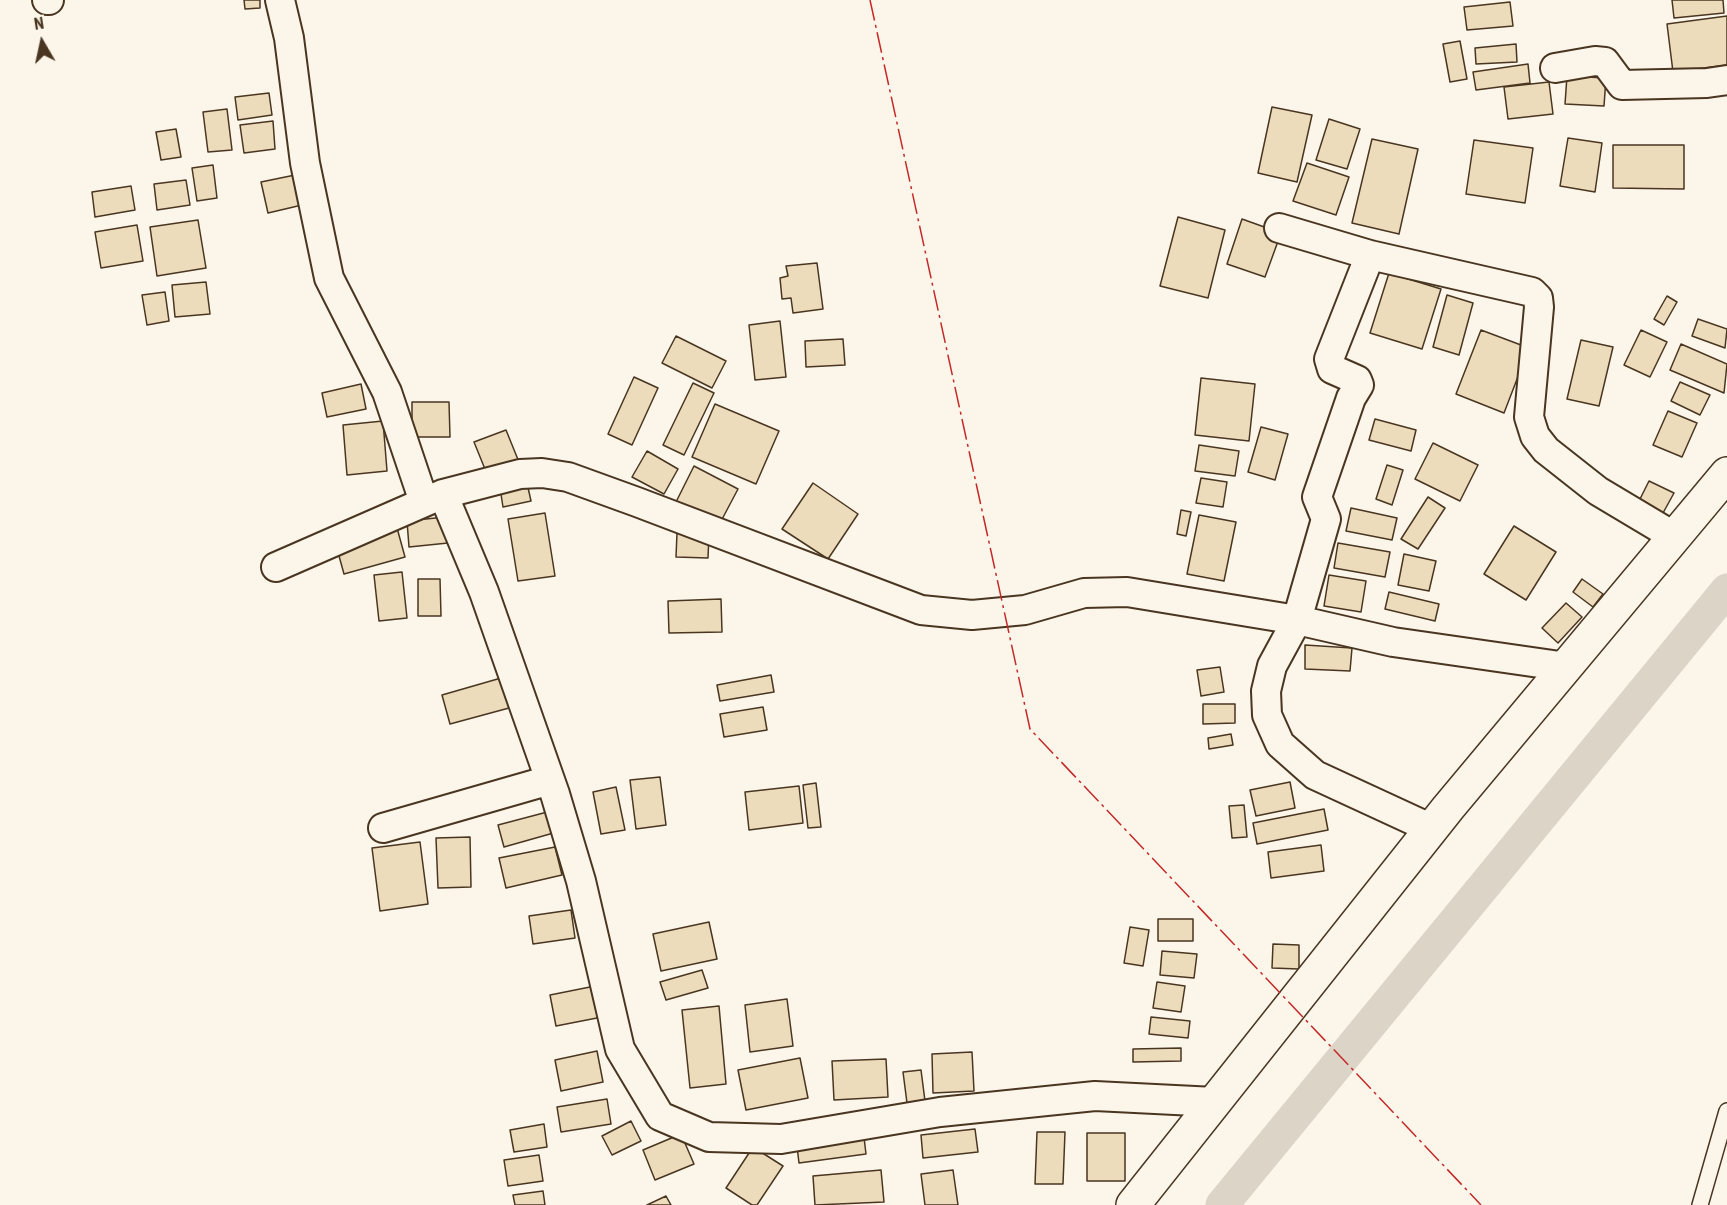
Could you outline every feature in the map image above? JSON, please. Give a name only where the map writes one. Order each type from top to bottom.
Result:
[{"type":"street","points":[[280,0],[289,38],[304,163],[329,278],[387,392],[434,498],[484,592],[550,780],[581,880],[620,1049],[660,1116],[709,1137],[781,1138],[940,1112],[1095,1096],[1215,1102]]},
{"type":"street","points":[[1555,68],[1595,61],[1605,62],[1622,85],[1707,83],[1727,80]]},
{"type":"street","points":[[1279,228],[1370,255],[1532,292],[1538,298],[1539,307],[1529,417],[1535,436],[1546,450],[1598,491],[1675,537]]},
{"type":"street","points":[[1370,255],[1329,359],[1332,369],[1357,380],[1359,385],[1351,398],[1317,497],[1326,519],[1297,620],[1272,666],[1266,691],[1267,715],[1280,744],[1315,775],[1432,829]]},
{"type":"street","points":[[276,567],[434,498],[520,474],[542,473],[568,477],[921,610],[972,615],[1025,610],[1084,593],[1127,592],[1297,620],[1393,642],[1567,667]]},
{"type":"street","points":[[1133,1205],[1432,829],[1727,474]]},
{"type":"street","points":[[383,828],[550,780]]},
{"type":"lane","points":[[1700,1205],[1727,1111]]},
{"type":"building","points":[[244,0],[260,0],[260,8],[245,9]]},
{"type":"building","points":[[1672,0],[1723,0],[1724,13],[1674,18]]},
{"type":"building","points":[[1510,2],[1513,26],[1467,30],[1464,7]]},
{"type":"building","points":[[1727,16],[1727,65],[1673,72],[1667,24]]},
{"type":"building","points":[[1460,41],[1467,79],[1450,82],[1443,44]]},
{"type":"building","points":[[1516,44],[1517,62],[1476,64],[1475,48]]},
{"type":"building","points":[[1528,64],[1530,83],[1476,90],[1473,72]]},
{"type":"building","points":[[1567,76],[1606,78],[1604,106],[1565,104]]},
{"type":"building","points":[[1549,82],[1553,114],[1508,119],[1504,87]]},
{"type":"building","points":[[269,93],[272,115],[238,120],[235,97]]},
{"type":"building","points":[[1272,107],[1312,115],[1297,182],[1258,173]]},
{"type":"building","points":[[227,109],[232,150],[208,152],[203,112]]},
{"type":"building","points":[[1329,119],[1360,129],[1347,169],[1316,160]]},
{"type":"building","points":[[273,121],[275,149],[244,153],[240,125]]},
{"type":"building","points":[[176,129],[181,157],[161,160],[156,132]]},
{"type":"building","points":[[1568,138],[1602,143],[1595,192],[1560,186]]},
{"type":"building","points":[[1372,139],[1418,149],[1399,234],[1352,223]]},
{"type":"building","points":[[1474,140],[1533,148],[1525,203],[1466,194]]},
{"type":"building","points":[[1613,145],[1684,145],[1684,189],[1613,188]]},
{"type":"building","points":[[1307,163],[1349,177],[1336,215],[1293,201]]},
{"type":"building","points":[[213,165],[217,198],[197,201],[192,168]]},
{"type":"building","points":[[295,175],[302,205],[268,213],[261,182]]},
{"type":"building","points":[[186,180],[190,205],[157,210],[154,184]]},
{"type":"building","points":[[131,186],[135,210],[95,217],[92,192]]},
{"type":"building","points":[[1178,217],[1225,230],[1208,298],[1160,286]]},
{"type":"building","points":[[1242,219],[1281,233],[1265,277],[1227,264]]},
{"type":"building","points":[[198,220],[206,268],[157,276],[150,227]]},
{"type":"building","points":[[137,225],[143,261],[101,268],[95,232]]},
{"type":"building","points":[[817,263],[823,309],[793,313],[791,298],[782,299],[780,278],[788,276],[786,266]]},
{"type":"building","points":[[1389,273],[1441,289],[1422,349],[1370,333]]},
{"type":"building","points":[[206,282],[210,314],[175,317],[172,285]]},
{"type":"building","points":[[165,292],[169,321],[147,325],[142,295]]},
{"type":"building","points":[[1447,295],[1473,303],[1459,355],[1433,347]]},
{"type":"building","points":[[1667,296],[1677,302],[1664,325],[1654,319]]},
{"type":"building","points":[[1698,319],[1727,329],[1725,348],[1692,336]]},
{"type":"building","points":[[780,321],[786,377],[755,380],[749,325]]},
{"type":"building","points":[[1481,330],[1529,348],[1504,413],[1456,394]]},
{"type":"building","points":[[1641,330],[1667,342],[1650,377],[1624,365]]},
{"type":"building","points":[[676,336],[726,361],[712,388],[662,363]]},
{"type":"building","points":[[843,339],[845,365],[806,367],[805,341]]},
{"type":"building","points":[[1581,340],[1613,347],[1599,406],[1567,399]]},
{"type":"building","points":[[1681,344],[1727,364],[1724,393],[1670,370]]},
{"type":"building","points":[[634,377],[658,388],[632,445],[608,434]]},
{"type":"building","points":[[1201,378],[1255,384],[1249,441],[1195,435]]},
{"type":"building","points":[[1680,382],[1710,395],[1700,415],[1671,401]]},
{"type":"building","points":[[693,383],[714,393],[684,455],[663,445]]},
{"type":"building","points":[[361,384],[366,409],[327,417],[322,393]]},
{"type":"building","points":[[412,402],[449,402],[450,437],[412,437]]},
{"type":"building","points":[[715,404],[779,431],[756,484],[692,457]]},
{"type":"building","points":[[1668,411],[1697,423],[1682,457],[1653,445]]},
{"type":"building","points":[[1375,419],[1416,430],[1411,451],[1369,440]]},
{"type":"building","points":[[383,421],[387,471],[347,475],[343,425]]},
{"type":"building","points":[[1261,427],[1288,434],[1275,480],[1248,472]]},
{"type":"building","points":[[506,430],[521,467],[489,479],[474,442]]},
{"type":"building","points":[[1433,443],[1478,465],[1460,501],[1415,479]]},
{"type":"building","points":[[1199,445],[1239,451],[1235,476],[1195,471]]},
{"type":"building","points":[[647,451],[678,469],[664,494],[632,477]]},
{"type":"building","points":[[1387,465],[1403,470],[1392,505],[1376,499]]},
{"type":"building","points":[[694,466],[738,489],[719,525],[676,502]]},
{"type":"building","points":[[1201,478],[1227,482],[1223,507],[1196,503]]},
{"type":"building","points":[[1649,481],[1674,493],[1663,513],[1639,501]]},
{"type":"building","points":[[527,483],[531,501],[503,507],[500,488]]},
{"type":"building","points":[[813,483],[858,514],[828,559],[782,529]]},
{"type":"building","points":[[1428,497],[1445,508],[1418,549],[1401,539]]},
{"type":"building","points":[[1351,508],[1397,518],[1392,540],[1346,531]]},
{"type":"building","points":[[1181,510],[1191,512],[1186,536],[1177,534]]},
{"type":"building","points":[[545,513],[555,576],[518,581],[508,519]]},
{"type":"building","points":[[1199,515],[1236,522],[1224,581],[1187,574]]},
{"type":"building","points":[[445,517],[448,543],[409,547],[407,521]]},
{"type":"building","points":[[1514,526],[1556,552],[1526,600],[1484,574]]},
{"type":"building","points":[[397,528],[405,557],[344,574],[336,545]]},
{"type":"building","points":[[677,533],[709,534],[708,558],[676,557]]},
{"type":"building","points":[[1338,543],[1390,552],[1385,577],[1334,568]]},
{"type":"building","points":[[1404,554],[1436,561],[1429,591],[1398,585]]},
{"type":"building","points":[[402,572],[407,618],[379,621],[374,575]]},
{"type":"building","points":[[1329,575],[1366,581],[1361,612],[1324,606]]},
{"type":"building","points":[[418,579],[440,579],[441,616],[418,616]]},
{"type":"building","points":[[1582,579],[1603,594],[1593,607],[1573,592]]},
{"type":"building","points":[[1389,592],[1439,604],[1435,621],[1385,609]]},
{"type":"building","points":[[721,599],[722,632],[669,633],[668,601]]},
{"type":"building","points":[[1566,603],[1582,617],[1558,643],[1542,628]]},
{"type":"building","points":[[1305,645],[1352,648],[1350,671],[1305,669]]},
{"type":"building","points":[[1220,667],[1224,692],[1201,696],[1197,670]]},
{"type":"building","points":[[771,675],[774,692],[720,701],[717,685]]},
{"type":"building","points":[[501,678],[509,708],[450,724],[442,695]]},
{"type":"building","points":[[1203,704],[1235,704],[1235,723],[1203,724]]},
{"type":"building","points":[[763,707],[767,730],[724,737],[720,714]]},
{"type":"building","points":[[1231,734],[1233,745],[1209,749],[1208,738]]},
{"type":"building","points":[[660,777],[666,825],[636,829],[630,780]]},
{"type":"building","points":[[1290,782],[1295,808],[1256,816],[1250,790]]},
{"type":"building","points":[[816,783],[821,827],[808,828],[803,785]]},
{"type":"building","points":[[799,786],[803,823],[749,830],[745,792]]},
{"type":"building","points":[[616,787],[625,830],[601,834],[593,792]]},
{"type":"building","points":[[1244,805],[1247,837],[1232,838],[1229,806]]},
{"type":"building","points":[[1324,809],[1328,830],[1257,844],[1253,823]]},
{"type":"building","points":[[551,811],[557,832],[504,847],[498,825]]},
{"type":"building","points":[[470,837],[471,887],[438,888],[436,838]]},
{"type":"building","points":[[420,842],[428,904],[380,911],[372,848]]},
{"type":"building","points":[[1321,845],[1324,871],[1271,878],[1268,852]]},
{"type":"building","points":[[555,847],[562,875],[506,888],[499,858]]},
{"type":"building","points":[[571,910],[575,938],[533,944],[529,916]]},
{"type":"building","points":[[1158,919],[1193,919],[1193,941],[1158,941]]},
{"type":"building","points":[[709,922],[717,959],[661,971],[653,934]]},
{"type":"building","points":[[1130,927],[1149,930],[1143,966],[1124,963]]},
{"type":"building","points":[[1273,944],[1299,945],[1299,969],[1272,968]]},
{"type":"building","points":[[1162,951],[1197,954],[1194,978],[1160,975]]},
{"type":"building","points":[[702,970],[708,988],[666,1000],[660,982]]},
{"type":"building","points":[[1157,982],[1185,986],[1181,1012],[1153,1008]]},
{"type":"building","points":[[595,986],[602,1017],[556,1026],[550,995]]},
{"type":"building","points":[[787,999],[793,1046],[750,1052],[745,1005]]},
{"type":"building","points":[[719,1006],[726,1084],[690,1088],[682,1010]]},
{"type":"building","points":[[1151,1017],[1190,1021],[1188,1038],[1149,1034]]},
{"type":"building","points":[[1181,1048],[1181,1061],[1133,1062],[1133,1049]]},
{"type":"building","points":[[597,1051],[603,1082],[561,1091],[555,1060]]},
{"type":"building","points":[[972,1052],[974,1091],[933,1093],[932,1054]]},
{"type":"building","points":[[800,1058],[808,1098],[746,1110],[738,1070]]},
{"type":"building","points":[[886,1059],[888,1097],[834,1100],[832,1061]]},
{"type":"building","points":[[921,1070],[925,1101],[907,1103],[903,1072]]},
{"type":"building","points":[[607,1099],[611,1124],[561,1132],[557,1107]]},
{"type":"building","points":[[631,1121],[641,1141],[612,1155],[602,1136]]},
{"type":"building","points":[[544,1124],[547,1147],[514,1152],[510,1130]]},
{"type":"building","points":[[863,1129],[866,1154],[799,1163],[796,1138]]},
{"type":"building","points":[[975,1129],[978,1152],[923,1158],[921,1135]]},
{"type":"building","points":[[1037,1132],[1065,1132],[1063,1184],[1035,1184]]},
{"type":"building","points":[[1087,1133],[1125,1133],[1125,1181],[1087,1181]]},
{"type":"building","points":[[681,1134],[694,1164],[655,1180],[643,1150]]},
{"type":"building","points":[[753,1147],[783,1166],[757,1205],[752,1205],[726,1188]]},
{"type":"building","points":[[539,1155],[543,1181],[508,1186],[504,1160]]},
{"type":"building","points":[[881,1170],[884,1202],[815,1205],[813,1176]]},
{"type":"building","points":[[953,1170],[958,1205],[925,1205],[921,1174]]},
{"type":"building","points":[[543,1191],[545,1205],[515,1205],[513,1195]]},
{"type":"building","points":[[666,1196],[671,1205],[647,1205]]},
{"type":"waterway","points":[[1222,1205],[1727,590]]},
{"type":"power","points":[[870,0],[1030,729],[1481,1205]]}]
